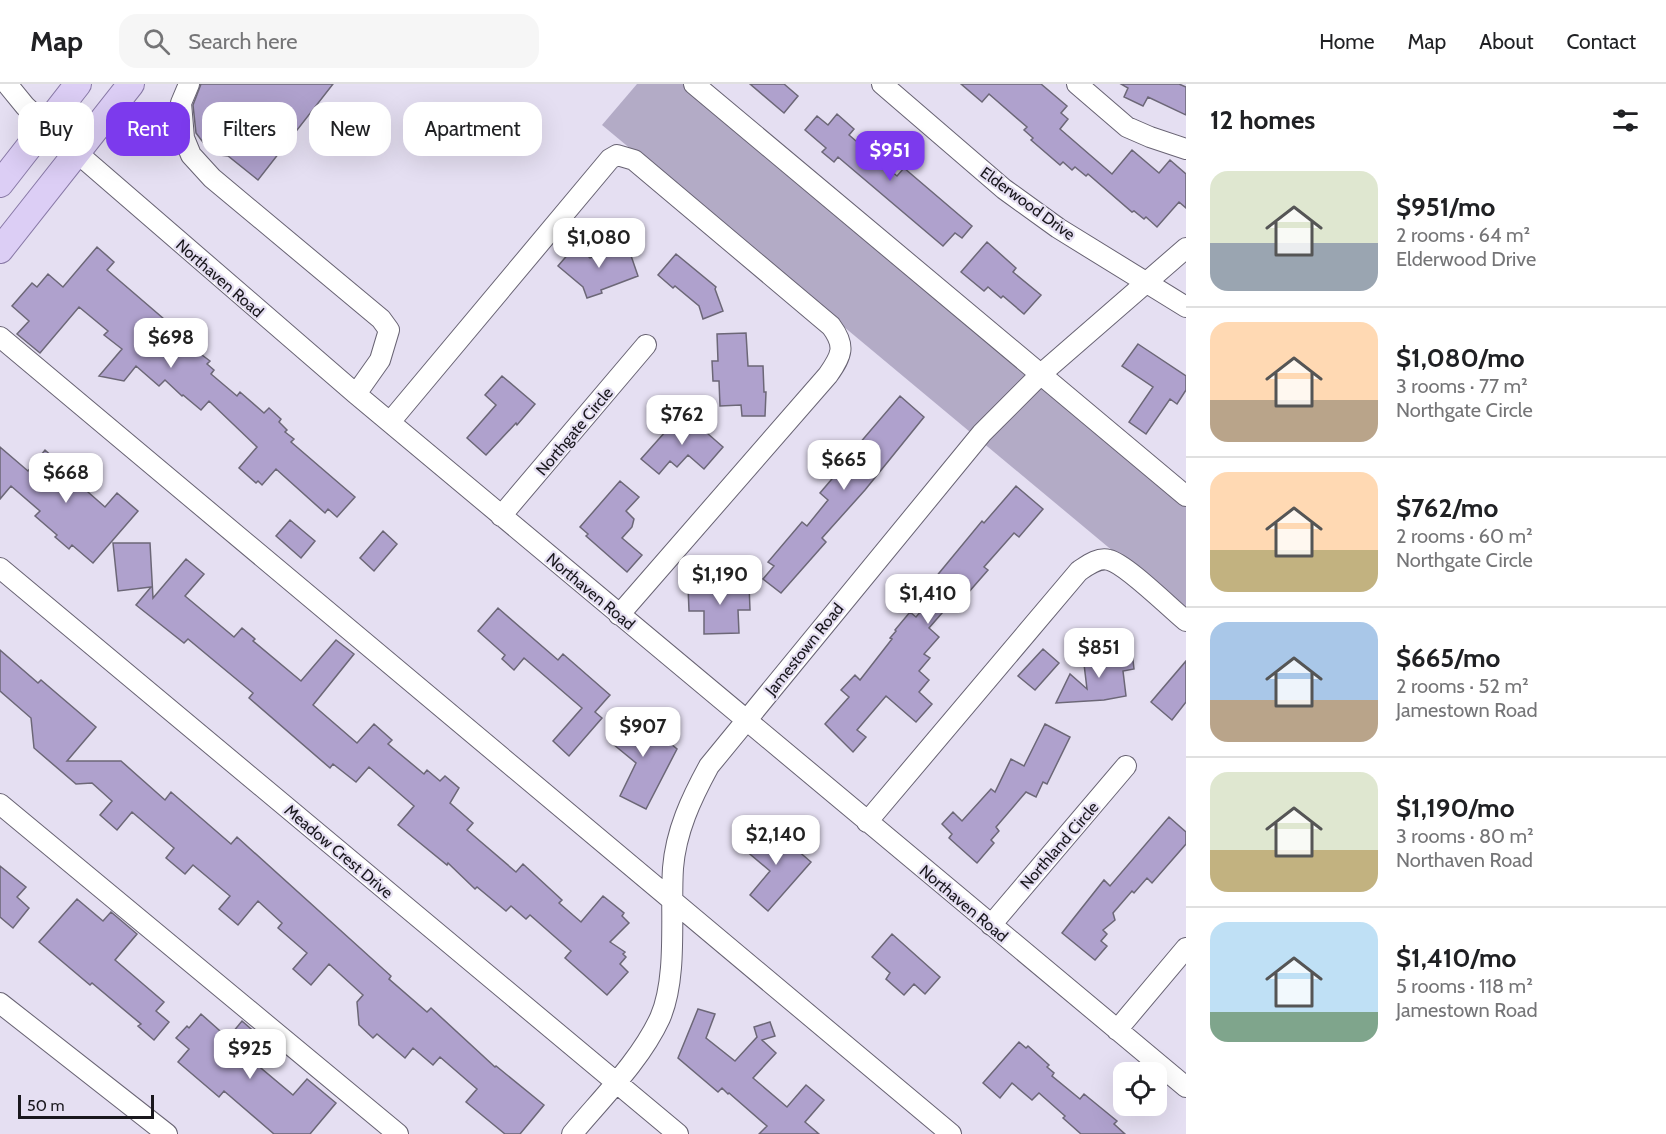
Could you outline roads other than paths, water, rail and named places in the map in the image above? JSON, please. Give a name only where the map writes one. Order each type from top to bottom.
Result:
[{"type":"main road","points":[[64,102],[78,84]]},
{"type":"main road","points":[[94,131],[131,84]]},
{"type":"main road","points":[[0,184],[22,156]]},
{"type":"main road","points":[[0,250],[75,156]]},
{"type":"street","name":"Northaven Road","points":[[6,84],[22,102]]},
{"type":"street","points":[[189,84],[181,103],[184,138],[191,155],[212,178],[381,319],[388,330],[380,360],[356,394]]},
{"type":"street","points":[[694,84],[1186,496]]},
{"type":"street","name":"Elderwood Drive","points":[[882,84],[1004,189],[1058,228],[1186,307]]},
{"type":"street","points":[[1077,84],[1127,126],[1150,137],[1186,149]]},
{"type":"street","points":[[390,422],[610,159],[617,155],[634,160],[831,326],[839,337],[841,350],[837,363],[619,615]]},
{"type":"street","name":"Northaven Road","points":[[80,156],[356,394],[1186,1087]]},
{"type":"street","name":"Jamestown Road","points":[[572,1134],[644,1046],[660,1016],[669,983],[674,867],[678,836],[690,800],[710,766],[745,720],[982,433],[1041,374],[1186,248]]},
{"type":"street","points":[[0,337],[951,1134]]},
{"type":"street","name":"Northgate Circle","points":[[501,516],[646,345]]},
{"type":"street","points":[[867,822],[1079,571],[1096,560],[1108,560],[1125,569],[1186,621]]},
{"type":"street","name":"Meadow Crest Drive","points":[[0,568],[678,1134]]},
{"type":"street","name":"Northland Circle","points":[[991,925],[1126,766]]},
{"type":"street","points":[[0,804],[398,1134]]},
{"type":"street","points":[[1117,1030],[1186,948]]},
{"type":"street","points":[[0,1003],[166,1134]]}]
